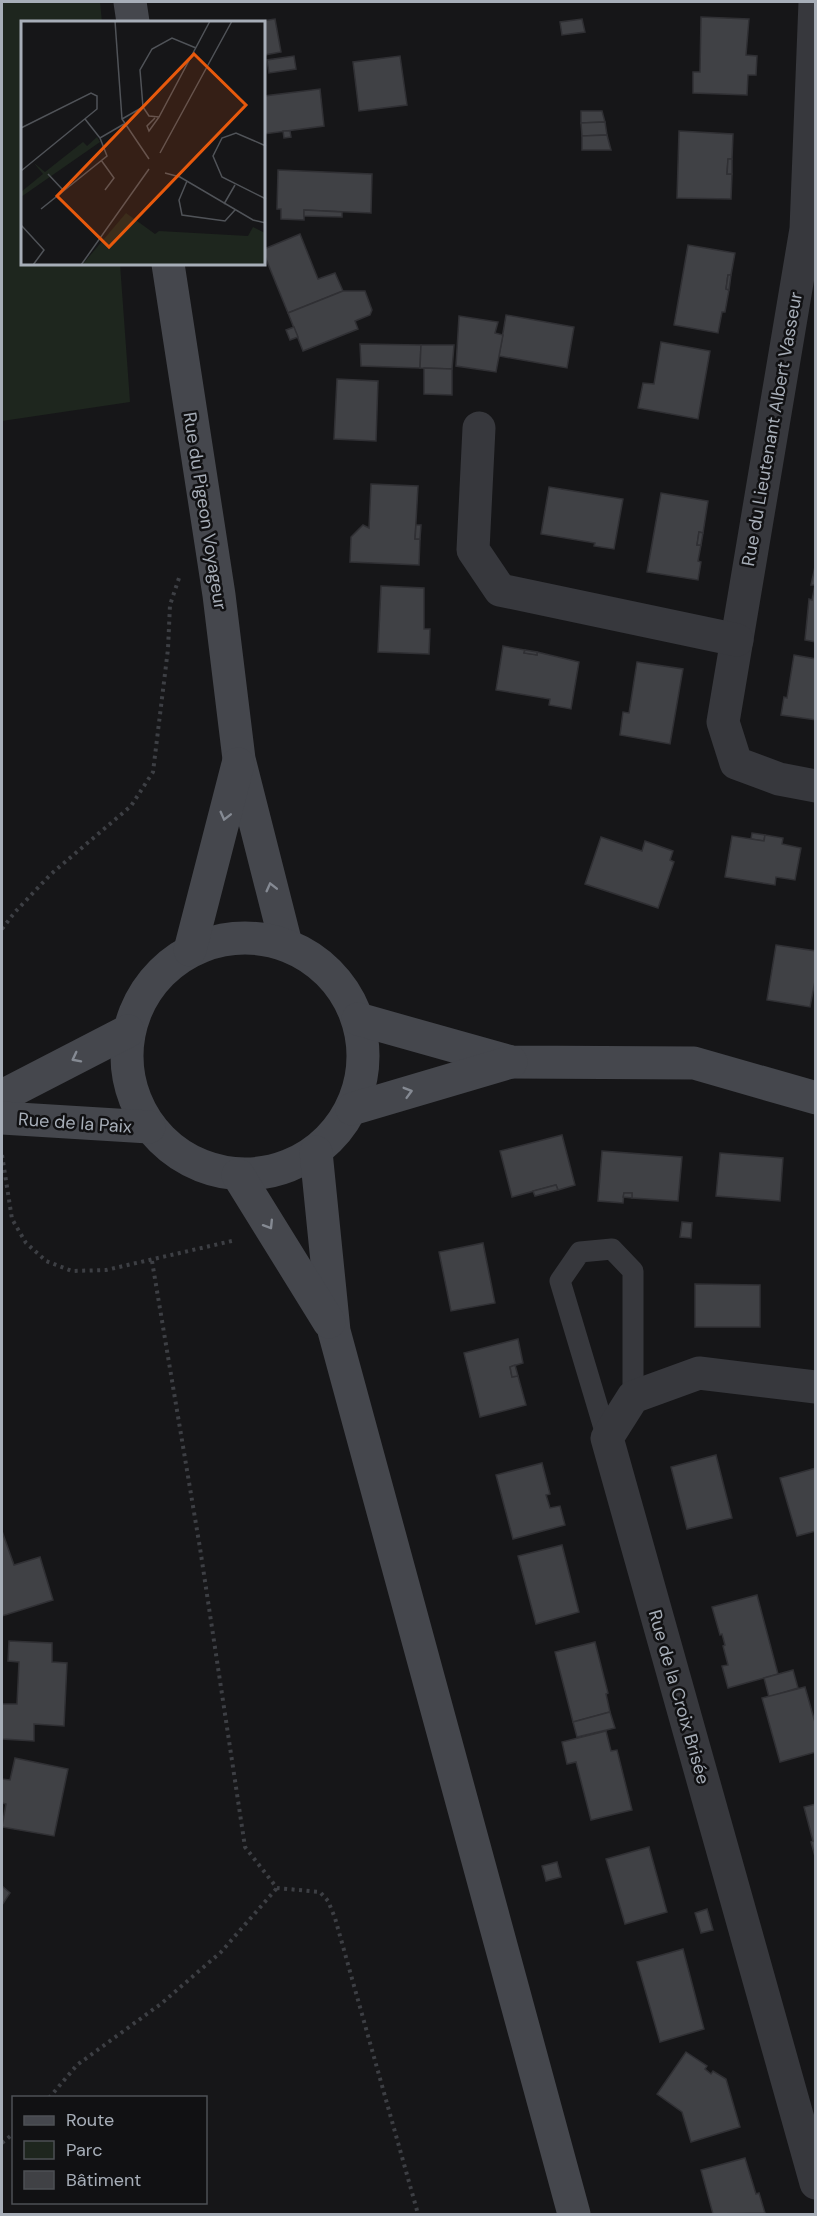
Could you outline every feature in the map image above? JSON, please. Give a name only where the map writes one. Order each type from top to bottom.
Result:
[{"type":"main road","points":[[130,2],[133,21]]},
{"type":"main road","name":"Rue du Pigeon Voyageur","points":[[168,266],[219,596],[239,759],[286,944]]},
{"type":"main road","name":"Rue du Pigeon Voyageur","points":[[190,950],[239,759]]},
{"type":"main road","points":[[237,937],[286,944],[331,972],[358,1018],[364,1064],[352,1109],[336,1132],[316,1152],[279,1170],[238,1175],[188,1161],[149,1127],[128,1081],[128,1031],[150,983],[190,950],[237,937]]},
{"type":"main road","points":[[358,1018],[511,1062],[694,1063],[816,1098]]},
{"type":"main road","name":"Rue de la Paix","points":[[2,1096],[128,1031]]},
{"type":"main road","points":[[352,1109],[511,1062]]},
{"type":"main road","name":"Rue de la Paix","points":[[2,1118],[149,1127]]},
{"type":"main road","points":[[316,1152],[334,1331],[574,2214]]},
{"type":"main road","points":[[238,1175],[334,1331]]},
{"type":"street","name":"Rue du Lieutenant Albert Vasseur","points":[[815,2],[813,102],[806,229],[723,722],[736,763],[779,779],[816,786]]},
{"type":"street","points":[[479,428],[472,550],[500,590],[737,640]]},
{"type":"street","points":[[607,1438],[633,1398],[699,1373],[816,1387]]},
{"type":"street","name":"Rue de la Croix Brisée","points":[[607,1438],[816,2183]]},
{"type":"lane","points":[[607,1438],[560,1281],[580,1252],[612,1249],[633,1271],[633,1398]]},
{"type":"path","points":[[2,929],[51,874],[131,806],[153,772],[168,649],[170,605],[181,571]]},
{"type":"path","points":[[2,1156],[12,1220],[26,1243],[46,1261],[72,1271],[106,1270],[152,1261],[273,1231]]},
{"type":"path","points":[[152,1261],[200,1548],[245,1847],[277,1888],[320,1892],[328,1901],[335,1918],[418,2214]]},
{"type":"path","points":[[50,2096],[77,2065],[162,2003],[221,1952],[277,1888]]},
{"type":"green space","points":[[2,2],[100,2],[102,21],[21,21],[21,266],[120,266],[130,402],[2,421]]},
{"type":"building","points":[[701,17],[749,19],[746,55],[757,56],[756,75],[748,75],[747,95],[693,93],[693,72],[700,72]]},
{"type":"building","points":[[275,19],[281,52],[266,55],[266,21],[261,21]]},
{"type":"building","points":[[582,19],[585,32],[562,35],[560,22]]},
{"type":"building","points":[[294,56],[296,69],[269,73],[267,60]]},
{"type":"building","points":[[400,56],[407,105],[359,111],[353,62]]},
{"type":"building","points":[[320,89],[324,126],[266,134],[266,96]]},
{"type":"building","points":[[581,111],[602,111],[605,122],[581,123]]},
{"type":"building","points":[[605,122],[607,135],[582,136],[581,123]]},
{"type":"building","points":[[283,131],[290,131],[291,137],[284,138]]},
{"type":"building","points":[[679,131],[733,134],[732,159],[728,159],[727,174],[732,174],[731,199],[677,198]]},
{"type":"building","points":[[607,135],[611,150],[582,150],[582,136]]},
{"type":"building","points":[[728,159],[732,159],[732,174],[727,174]]},
{"type":"building","points":[[278,170],[372,174],[371,213],[304,210],[304,220],[281,219],[281,209],[277,209]]},
{"type":"building","points":[[304,210],[342,212],[342,217],[304,216]]},
{"type":"building","points":[[300,234],[318,279],[335,273],[343,291],[288,313],[266,259],[266,248]]},
{"type":"building","points":[[688,245],[735,253],[731,275],[728,275],[726,289],[729,290],[725,312],[722,312],[718,333],[674,325]]},
{"type":"building","points":[[728,275],[731,275],[729,290],[726,289]]},
{"type":"building","points":[[343,291],[365,291],[372,310],[370,315],[355,321],[358,329],[303,351],[288,313]]},
{"type":"building","points":[[506,315],[574,327],[567,368],[499,356]]},
{"type":"building","points":[[459,316],[498,322],[495,333],[503,335],[496,372],[456,366]]},
{"type":"building","points":[[294,327],[298,337],[290,340],[286,330]]},
{"type":"building","points":[[661,342],[710,351],[698,419],[638,408],[643,383],[654,384]]},
{"type":"building","points":[[360,344],[421,345],[420,368],[361,366]]},
{"type":"building","points":[[421,345],[454,345],[452,369],[420,368]]},
{"type":"building","points":[[424,368],[452,369],[452,395],[424,394]]},
{"type":"building","points":[[337,379],[378,381],[376,441],[334,439]]},
{"type":"building","points":[[371,484],[418,486],[415,539],[420,539],[419,565],[350,562],[351,537],[363,525],[369,528]]},
{"type":"building","points":[[549,487],[623,499],[614,549],[594,546],[595,543],[541,534]]},
{"type":"building","points":[[661,493],[708,501],[703,533],[699,532],[697,545],[701,545],[698,580],[647,572]]},
{"type":"building","points":[[416,525],[421,525],[420,539],[415,539]]},
{"type":"building","points":[[699,532],[703,533],[701,545],[697,545]]},
{"type":"building","points":[[816,562],[816,642],[805,640],[809,599],[812,600],[815,585],[811,585]]},
{"type":"building","points":[[381,586],[424,588],[424,629],[430,629],[429,654],[378,652]]},
{"type":"building","points":[[503,646],[525,650],[524,653],[537,655],[537,652],[579,662],[571,709],[549,705],[550,699],[496,690]]},
{"type":"building","points":[[525,650],[537,652],[537,655],[524,653]]},
{"type":"building","points":[[794,655],[816,659],[816,720],[781,715],[784,697],[787,698]]},
{"type":"building","points":[[637,662],[683,669],[670,744],[620,735],[623,712],[629,713]]},
{"type":"building","points":[[752,833],[765,835],[764,841],[751,839]]},
{"type":"building","points":[[765,835],[783,838],[782,844],[801,848],[795,880],[776,877],[775,885],[725,877],[732,836],[764,841]]},
{"type":"building","points":[[601,837],[642,851],[645,841],[673,851],[670,860],[674,862],[658,908],[585,884]]},
{"type":"building","points":[[776,945],[816,951],[816,976],[810,1007],[767,1000]]},
{"type":"building","points":[[562,1135],[575,1185],[558,1190],[556,1185],[512,1197],[500,1151]]},
{"type":"building","points":[[602,1151],[682,1157],[678,1201],[632,1198],[632,1193],[624,1193],[623,1203],[598,1201]]},
{"type":"building","points":[[720,1153],[783,1158],[780,1201],[716,1196]]},
{"type":"building","points":[[556,1185],[558,1190],[535,1196],[533,1191]]},
{"type":"building","points":[[624,1193],[632,1193],[632,1198],[623,1197]]},
{"type":"building","points":[[682,1222],[692,1223],[691,1238],[680,1237]]},
{"type":"building","points":[[483,1243],[495,1303],[451,1311],[439,1252]]},
{"type":"building","points":[[695,1284],[760,1285],[760,1327],[695,1327]]},
{"type":"building","points":[[518,1339],[523,1363],[510,1367],[512,1377],[518,1376],[526,1405],[480,1417],[464,1353]]},
{"type":"building","points":[[515,1365],[518,1376],[512,1377],[510,1367]]},
{"type":"building","points":[[716,1455],[732,1518],[687,1529],[671,1467]]},
{"type":"building","points":[[542,1463],[550,1494],[546,1495],[550,1508],[560,1506],[565,1525],[513,1539],[496,1475]]},
{"type":"building","points":[[816,1468],[816,1531],[797,1536],[780,1478]]},
{"type":"building","points":[[2,1531],[14,1565],[40,1557],[53,1600],[2,1616]]},
{"type":"building","points":[[562,1545],[579,1612],[536,1624],[518,1556]]},
{"type":"building","points":[[757,1595],[778,1674],[728,1688],[722,1666],[728,1665],[723,1646],[725,1645],[712,1607]]},
{"type":"building","points":[[9,1641],[52,1643],[52,1662],[67,1663],[64,1726],[34,1724],[34,1741],[2,1739],[2,1704],[17,1704],[19,1662],[8,1661]]},
{"type":"building","points":[[595,1642],[608,1693],[606,1694],[610,1712],[573,1722],[555,1652]]},
{"type":"building","points":[[793,1670],[798,1688],[769,1697],[764,1678]]},
{"type":"building","points":[[805,1687],[816,1726],[816,1752],[780,1762],[762,1698]]},
{"type":"building","points":[[610,1712],[615,1728],[577,1737],[573,1722]]},
{"type":"building","points":[[606,1731],[611,1751],[617,1750],[632,1810],[591,1820],[576,1762],[567,1764],[562,1742]]},
{"type":"building","points":[[15,1758],[68,1769],[54,1836],[2,1827],[6,1804],[2,1803],[2,1779],[10,1780]]},
{"type":"building","points":[[816,1804],[816,1860],[804,1807]]},
{"type":"building","points":[[649,1847],[667,1912],[625,1924],[606,1859]]},
{"type":"building","points":[[557,1862],[561,1877],[546,1881],[542,1866]]},
{"type":"building","points":[[2,1886],[10,1893],[2,1905]]},
{"type":"building","points":[[707,1909],[713,1930],[701,1933],[695,1913]]},
{"type":"building","points":[[683,1949],[704,2029],[660,2042],[637,1962]]},
{"type":"building","points":[[686,2052],[707,2066],[705,2069],[711,2074],[713,2071],[726,2079],[740,2127],[691,2142],[682,2112],[657,2094]]},
{"type":"building","points":[[745,2158],[756,2194],[759,2193],[765,2213],[713,2214],[701,2170]]}]
